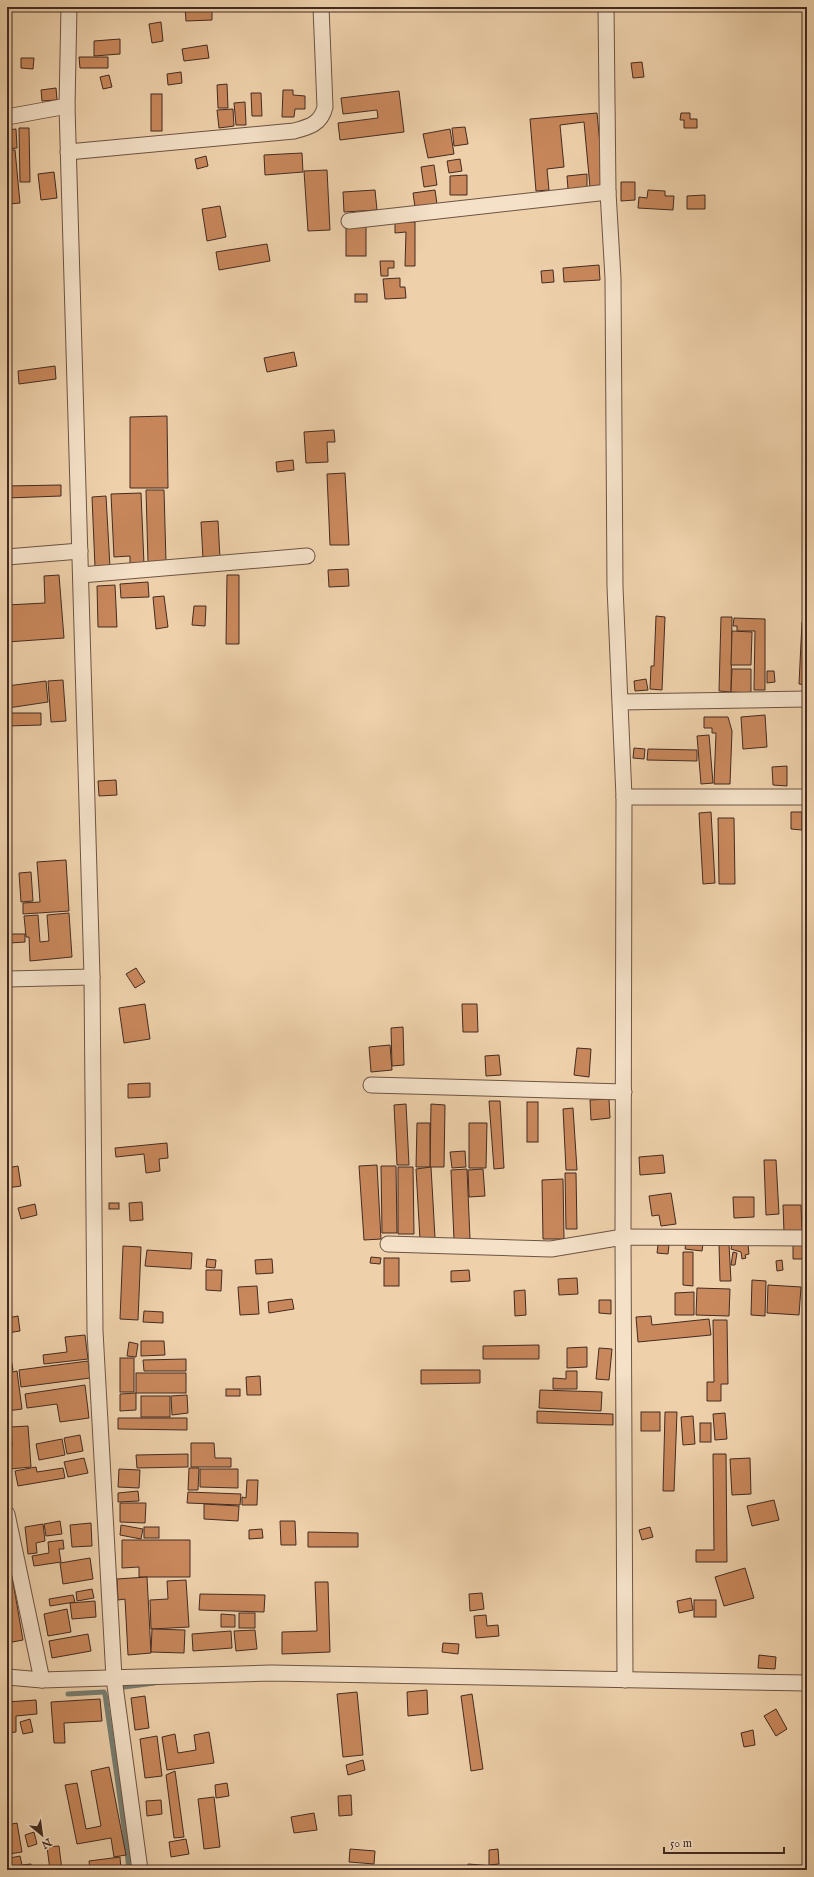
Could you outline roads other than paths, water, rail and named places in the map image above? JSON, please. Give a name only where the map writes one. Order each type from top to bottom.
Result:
[{"type":"street","points":[[69,7],[67,106],[68,152],[92,977],[95,1331],[114,1678],[140,1870]]},
{"type":"street","points":[[68,152],[294,131],[317,123],[323,115],[325,107],[321,7]]},
{"type":"street","points":[[606,7],[608,192],[613,278],[615,587],[624,797],[623,1237],[625,1680]]},
{"type":"street","points":[[7,117],[67,106]]},
{"type":"street","points":[[349,221],[608,192]]},
{"type":"street","points":[[7,557],[80,551]]},
{"type":"street","points":[[81,575],[307,556]]},
{"type":"street","points":[[621,702],[807,699]]},
{"type":"street","points":[[624,797],[807,797]]},
{"type":"street","points":[[7,979],[92,977]]},
{"type":"street","points":[[372,1085],[624,1092]]},
{"type":"street","points":[[388,1244],[551,1248],[623,1237],[807,1238]]},
{"type":"street","points":[[7,1514],[42,1680]]},
{"type":"street","points":[[7,1677],[42,1680],[271,1673],[807,1683]]},
{"type":"waterway","points":[[124,1687],[154,1683]]},
{"type":"waterway","points":[[68,1694],[104,1692]]},
{"type":"waterway","points":[[105,1694],[129,1870]]}]
